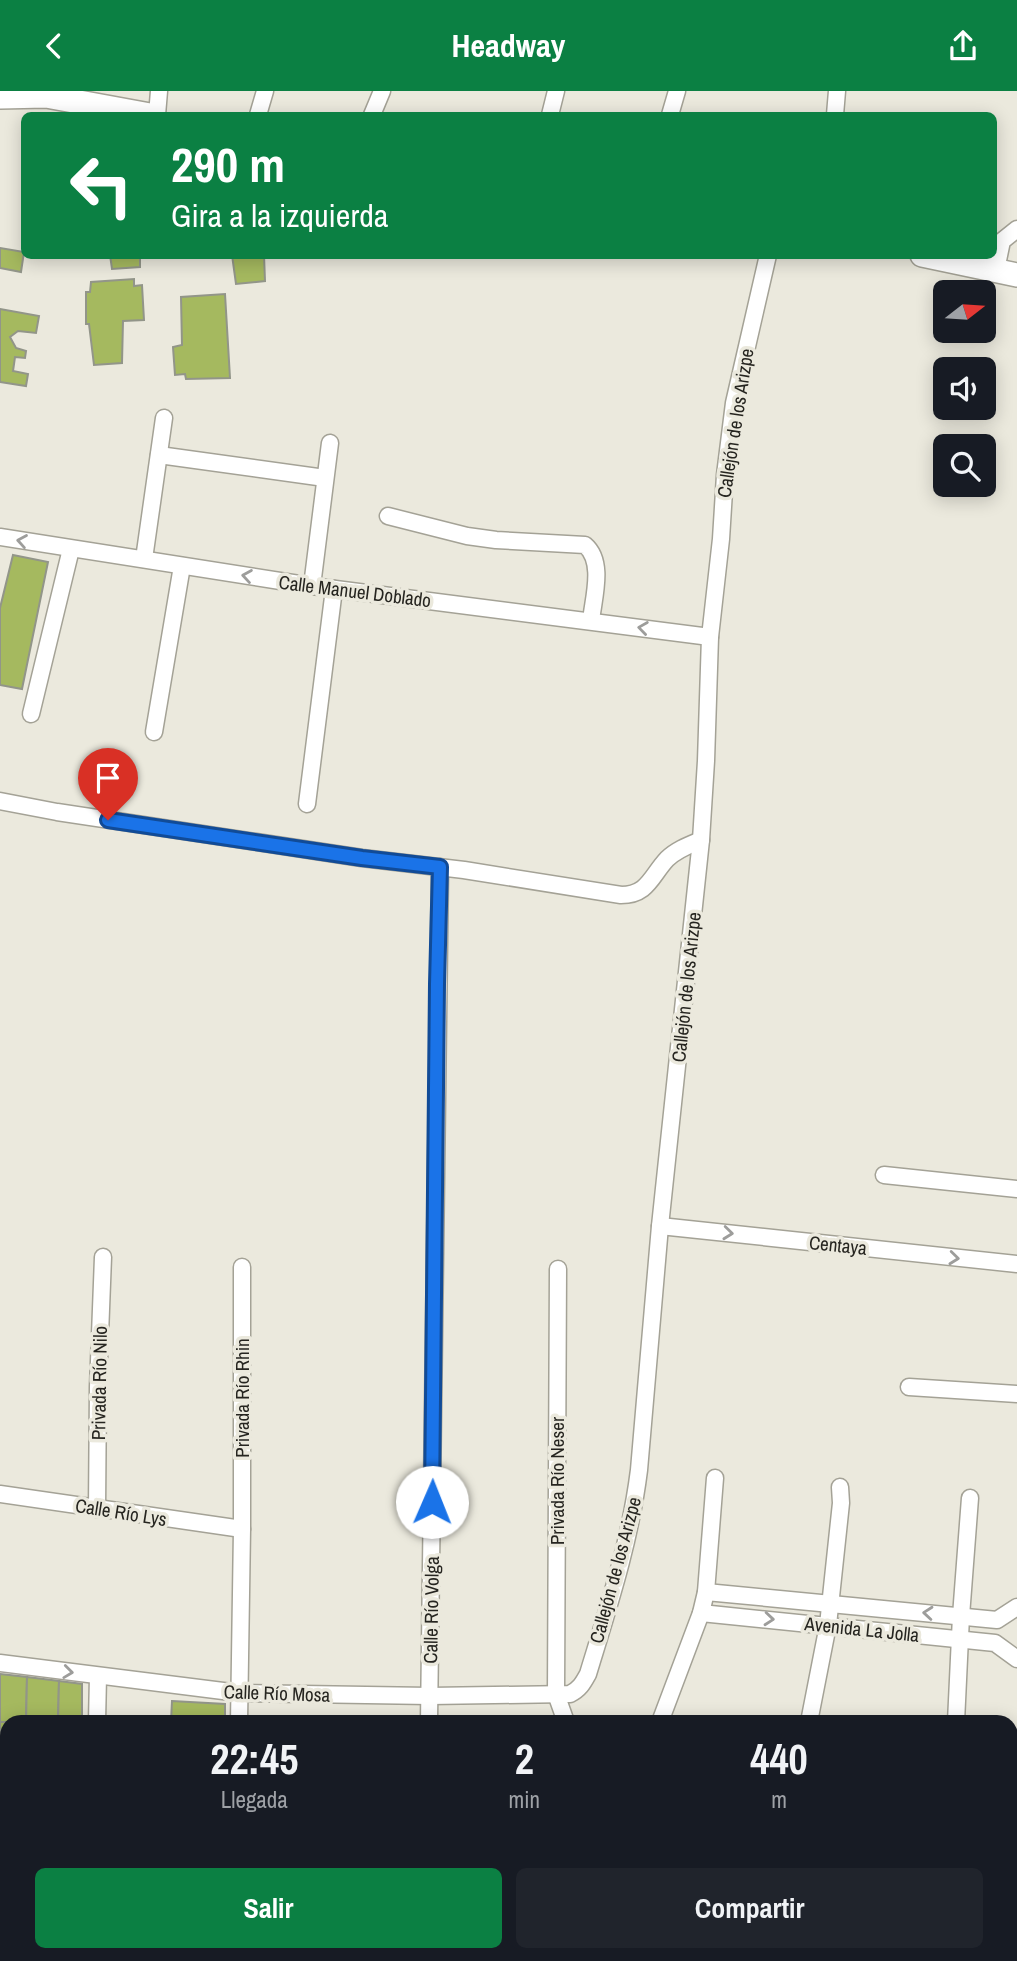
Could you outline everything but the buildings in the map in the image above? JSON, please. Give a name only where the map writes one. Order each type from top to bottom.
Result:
[{"type":"street","points":[[157,112],[159,91]]},
{"type":"street","points":[[259,112],[265,91]]},
{"type":"street","points":[[373,112],[382,91]]},
{"type":"street","points":[[551,112],[556,91]]},
{"type":"street","points":[[835,112],[837,91]]},
{"type":"street","points":[[670,112],[672,92]]},
{"type":"street","points":[[0,97],[42,93],[135,112]]},
{"type":"street","points":[[942,259],[1006,272],[1002,241],[1017,229]]},
{"type":"street","name":"Callejón de los Arizpe","points":[[556,1694],[578,1690],[587,1674],[627,1540],[639,1470],[660,1226],[701,840],[710,637],[725,475],[734,403],[767,259]]},
{"type":"street","points":[[144,559],[164,418]]},
{"type":"street","points":[[312,586],[330,443]]},
{"type":"street","points":[[159,455],[326,478]]},
{"type":"street","points":[[388,516],[486,539],[585,545],[592,553],[596,569],[591,621]]},
{"type":"street","name":"Calle Manuel Doblado","points":[[0,537],[312,586],[710,637]]},
{"type":"street","points":[[32,714],[71,549]]},
{"type":"street","points":[[154,732],[182,566]]},
{"type":"street","points":[[307,804],[334,589]]},
{"type":"street","points":[[0,801],[57,813],[629,895],[642,891],[669,857],[701,840]]},
{"type":"street","name":"Calle Río Volga","points":[[429,1715],[440,867]]},
{"type":"street","points":[[884,1175],[1017,1189]]},
{"type":"street","name":"Centaya","points":[[660,1226],[1017,1264]]},
{"type":"street","name":"Privada Río Nilo","points":[[97,1509],[103,1257]]},
{"type":"street","name":"Privada Río Rhin","points":[[239,1715],[242,1267]]},
{"type":"street","name":"Privada Río Neser","points":[[558,1269],[556,1694],[564,1715]]},
{"type":"street","points":[[909,1387],[1017,1394]]},
{"type":"street","points":[[663,1715],[701,1613],[706,1592],[715,1478]]},
{"type":"street","points":[[810,1715],[828,1625],[841,1503],[840,1487]]},
{"type":"street","name":"Calle Río Lys","points":[[0,1494],[242,1529]]},
{"type":"street","points":[[956,1715],[970,1498]]},
{"type":"street","name":"Avenida La Jolla","points":[[706,1592],[997,1620]]},
{"type":"street","points":[[1017,1607],[997,1620],[995,1643],[1017,1659]]},
{"type":"street","name":"Avenida La Jolla","points":[[701,1613],[995,1643]]},
{"type":"street","name":"Calle Río Mosa","points":[[0,1663],[239,1693],[430,1696],[556,1694]]},
{"type":"street","points":[[97,1715],[98,1676]]},
{"type":"route","points":[[108,820],[440,867],[432,1502]]}]
